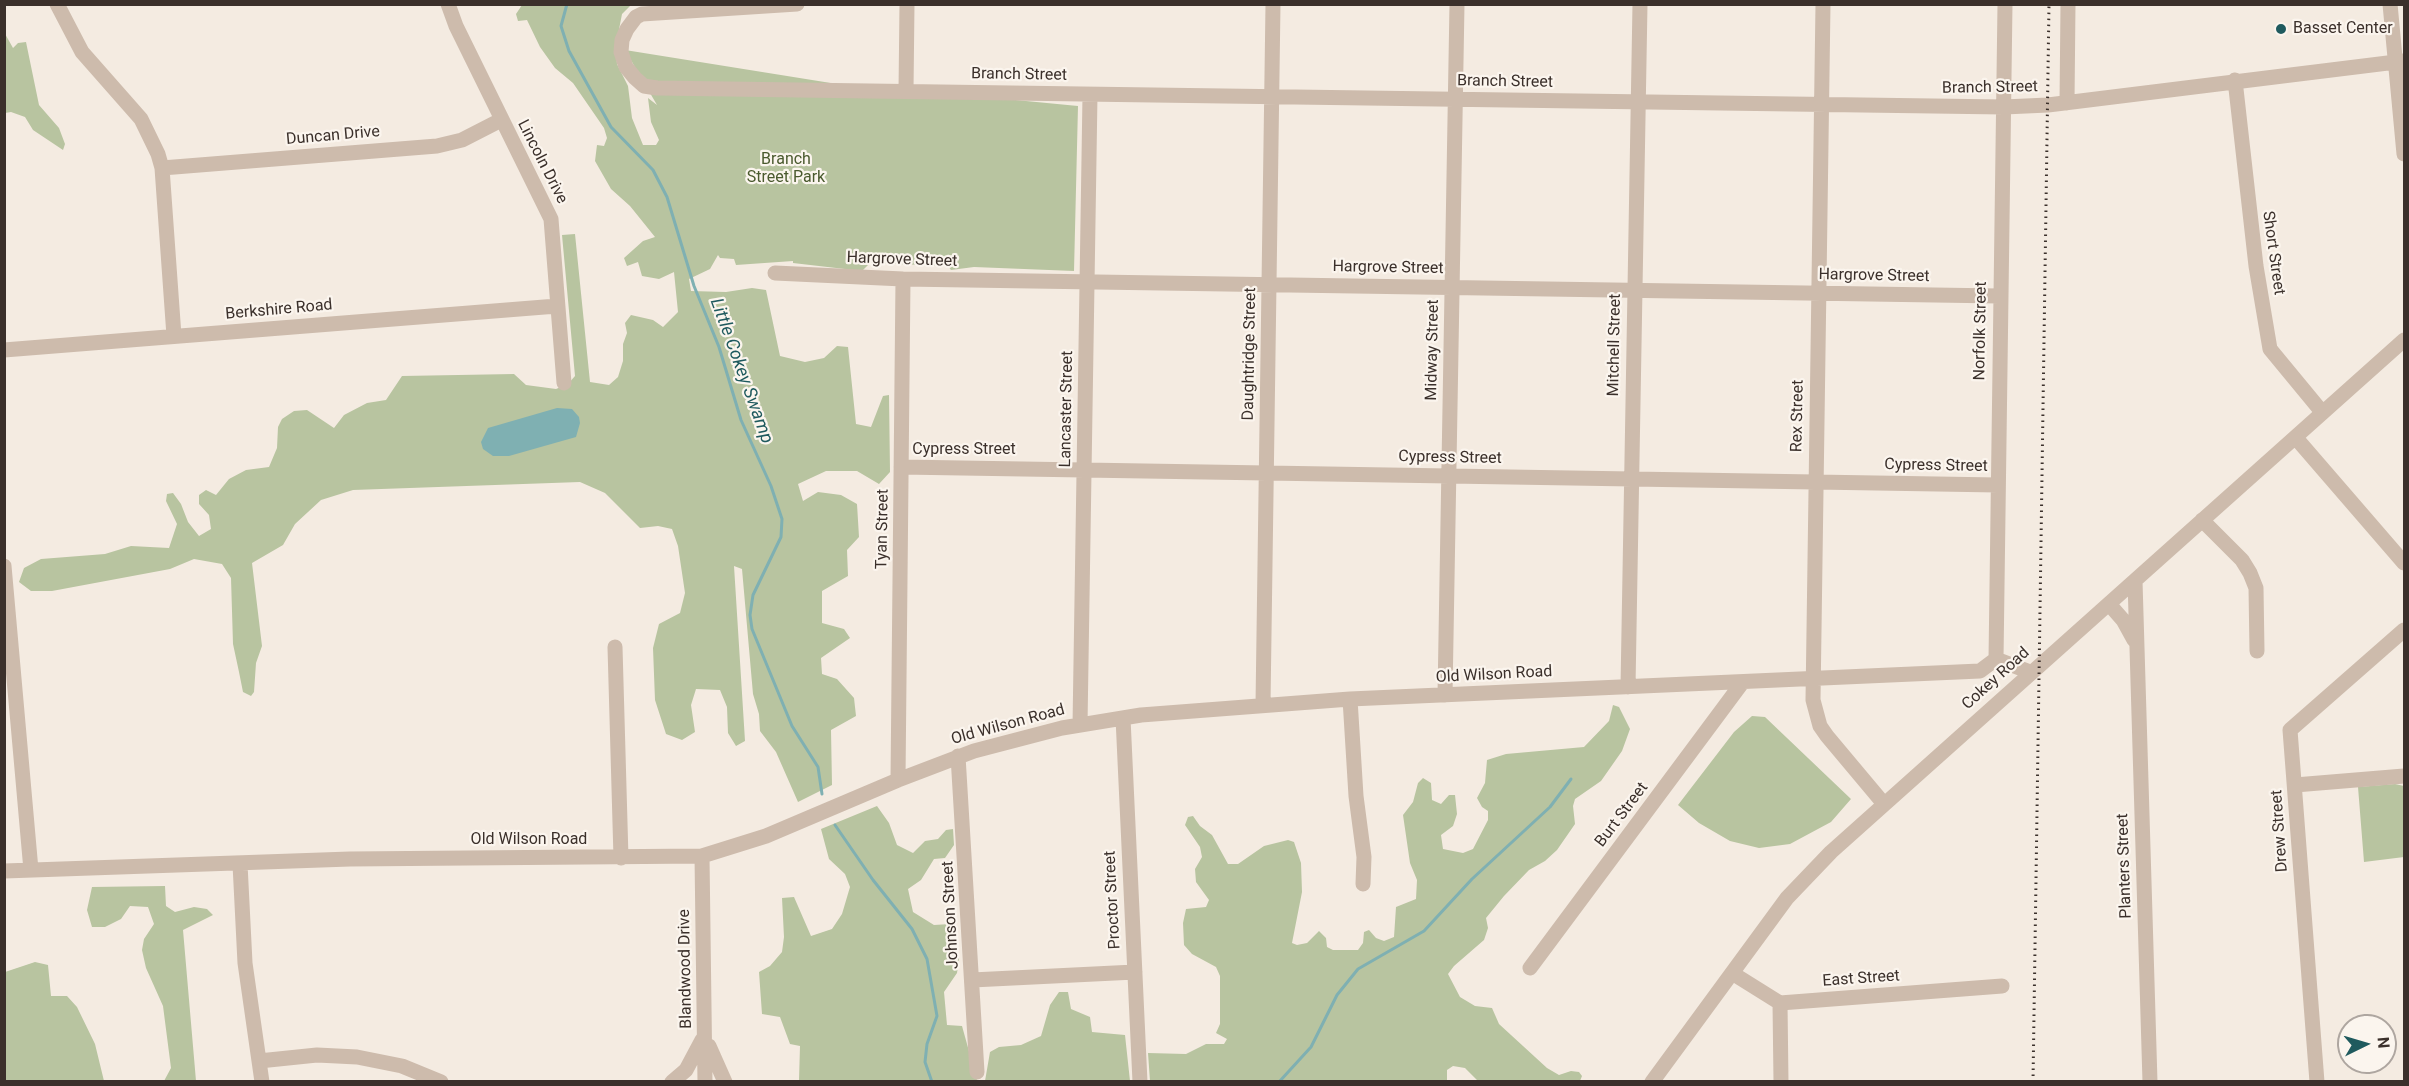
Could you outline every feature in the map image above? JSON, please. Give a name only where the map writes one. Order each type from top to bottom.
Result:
[{"type":"street","points":[[57,4],[82,52],[141,119],[162,168],[174,336]]},
{"type":"street","name":"Lincoln Drive","points":[[448,4],[456,26],[501,120],[551,219],[564,383]]},
{"type":"street","name":"Branch Street","points":[[797,4],[642,14],[636,17],[627,29],[622,40],[621,52],[626,66],[635,78],[644,86],[657,88],[2004,107],[2067,103],[2235,80],[2400,62]]},
{"type":"street","points":[[906,92],[907,4]]},
{"type":"street","name":"Daughtridge Street","points":[[1263,704],[1273,4]]},
{"type":"street","name":"Midway Street","points":[[1445,695],[1457,4]]},
{"type":"street","name":"Mitchell Street","points":[[1628,687],[1640,4]]},
{"type":"street","name":"Rex Street","points":[[1823,4],[1813,700],[1820,726],[1884,804]]},
{"type":"street","name":"Norfolk Street","points":[[1996,659],[1999,296],[2005,4]]},
{"type":"street","points":[[2067,103],[2068,4]]},
{"type":"street","points":[[2390,4],[2400,62],[2404,154]]},
{"type":"street","name":"Short Street","points":[[2235,80],[2247,201],[2268,342],[2277,359],[2322,412]]},
{"type":"street","name":"Lancaster Street","points":[[1080,724],[1090,95]]},
{"type":"street","name":"Duncan Drive","points":[[162,168],[437,146],[462,140],[501,120]]},
{"type":"street","name":"Hargrove Street","points":[[775,273],[903,279],[1999,296]]},
{"type":"street","name":"Tyan Street","points":[[898,780],[903,279]]},
{"type":"street","name":"Berkshire Road","points":[[4,350],[557,306]]},
{"type":"street","name":"Cokey Road","points":[[1652,1082],[1801,882],[2030,672],[2404,340]]},
{"type":"street","points":[[2296,438],[2404,563]]},
{"type":"street","name":"Cypress Street","points":[[901,467],[1084,468],[1998,485]]},
{"type":"street","points":[[2202,520],[2242,560],[2250,573],[2256,588],[2258,651]]},
{"type":"street","points":[[4,566],[31,870]]},
{"type":"street","name":"Planters Street","points":[[2135,581],[2150,1082]]},
{"type":"street","name":"Planters Street","points":[[2109,604],[2128,627],[2137,648]]},
{"type":"street","name":"Drew Street","points":[[2317,1082],[2290,729],[2404,630]]},
{"type":"street","points":[[615,647],[621,858]]},
{"type":"street","points":[[1996,659],[2030,672]]},
{"type":"street","name":"Old Wilson Road","points":[[4,871],[350,859],[702,856],[766,836],[958,756],[1030,735],[1080,724],[1263,704],[1980,671],[1996,659]]},
{"type":"street","name":"Burt Street","points":[[1530,968],[1742,683]]},
{"type":"street","points":[[1350,699],[1356,796],[1364,857],[1363,884]]},
{"type":"street","name":"Proctor Street","points":[[1123,718],[1140,1082]]},
{"type":"street","name":"Johnson Street","points":[[958,756],[977,1072]]},
{"type":"street","points":[[2295,785],[2404,776]]},
{"type":"street","name":"Blandwood Drive","points":[[702,856],[705,1082]]},
{"type":"street","points":[[240,864],[245,963],[262,1082]]},
{"type":"street","points":[[972,980],[1135,972]]},
{"type":"street","points":[[1732,973],[1780,1003],[1781,1082]]},
{"type":"street","name":"East Street","points":[[1780,1003],[2002,986]]},
{"type":"street","points":[[672,1082],[680,1077],[695,1057],[705,1031]]},
{"type":"street","points":[[705,1031],[713,1058],[725,1082]]},
{"type":"street","points":[[259,1061],[317,1055],[357,1057],[402,1066],[441,1082]]},
{"type":"green space","name":"Branch Street Park","points":[[522,5],[631,5],[622,14],[616,45],[617,64],[628,86],[632,118],[643,145],[656,145],[659,140],[651,122],[648,98],[657,105],[625,50],[918,97],[953,94],[1078,106],[1074,271],[974,267],[951,270],[948,266],[870,263],[862,271],[793,263],[793,261],[736,265],[734,259],[720,258],[718,255],[710,269],[689,279],[691,291],[726,292],[752,288],[766,290],[780,356],[805,362],[824,358],[837,346],[848,347],[856,424],[871,427],[883,396],[889,395],[890,472],[879,484],[857,471],[826,471],[798,484],[803,501],[818,492],[841,495],[857,504],[859,537],[847,550],[848,576],[822,591],[822,623],[844,629],[850,638],[821,658],[822,674],[837,679],[854,698],[856,716],[831,730],[832,785],[798,802],[776,752],[760,731],[759,714],[753,694],[742,569],[734,566],[745,741],[736,746],[728,733],[727,707],[720,690],[696,689],[691,705],[695,732],[682,740],[666,734],[655,700],[653,648],[659,624],[680,613],[685,593],[678,546],[672,529],[658,526],[640,528],[605,493],[580,482],[353,490],[321,500],[295,524],[283,545],[252,563],[262,646],[256,663],[254,692],[251,696],[243,692],[233,644],[231,578],[222,564],[194,559],[170,569],[52,591],[31,591],[19,582],[24,568],[41,559],[105,554],[131,546],[169,548],[177,524],[166,501],[167,494],[173,493],[181,504],[188,522],[199,536],[211,529],[209,515],[199,504],[199,495],[206,490],[216,495],[229,479],[246,470],[269,467],[277,448],[278,427],[282,419],[294,411],[307,410],[334,428],[344,415],[367,403],[386,400],[402,376],[514,374],[526,385],[556,389],[568,384],[575,376],[562,235],[575,234],[590,382],[609,385],[618,377],[627,333],[625,323],[631,315],[653,320],[663,327],[678,312],[674,272],[659,279],[642,276],[638,262],[627,266],[624,258],[643,241],[655,237],[630,206],[611,189],[595,161],[597,145],[604,146],[607,138],[604,128],[573,83],[555,68],[540,47],[527,20],[518,21],[516,14]]},
{"type":"green space","points":[[4,32],[13,48],[18,43],[26,42],[39,105],[59,128],[65,144],[63,150],[33,130],[25,117],[11,112],[5,113]]},
{"type":"green space","points":[[1613,705],[1619,707],[1630,729],[1622,751],[1601,781],[1575,799],[1573,806],[1575,824],[1557,850],[1545,861],[1529,870],[1504,896],[1486,918],[1488,928],[1484,940],[1448,974],[1460,997],[1475,1006],[1492,1008],[1499,1024],[1547,1068],[1559,1075],[1571,1071],[1579,1072],[1582,1076],[1580,1081],[1478,1081],[1465,1068],[1453,1066],[1447,1070],[1447,1081],[1150,1081],[1148,1053],[1186,1054],[1206,1044],[1224,1044],[1227,1039],[1216,1033],[1220,1024],[1220,976],[1216,967],[1192,954],[1184,945],[1183,923],[1186,909],[1206,907],[1209,900],[1196,882],[1195,869],[1202,857],[1200,847],[1185,825],[1188,817],[1193,816],[1200,826],[1212,835],[1228,864],[1238,864],[1264,846],[1288,840],[1294,842],[1301,863],[1302,892],[1292,943],[1297,945],[1307,943],[1319,931],[1326,938],[1327,947],[1333,950],[1358,950],[1363,943],[1364,932],[1369,930],[1376,938],[1384,941],[1394,937],[1396,907],[1416,899],[1417,880],[1410,863],[1403,815],[1413,802],[1418,783],[1423,778],[1431,783],[1432,800],[1441,804],[1449,795],[1455,795],[1457,814],[1453,826],[1441,835],[1443,849],[1463,853],[1473,849],[1488,820],[1488,811],[1482,807],[1477,798],[1485,783],[1487,760],[1506,754],[1584,747],[1609,721]]},
{"type":"green space","points":[[1752,716],[1765,717],[1851,799],[1831,822],[1790,844],[1759,848],[1730,841],[1699,823],[1678,805],[1734,732]]},
{"type":"green space","points":[[2395,784],[2404,786],[2404,857],[2364,862],[2358,787]]},
{"type":"green space","points":[[877,806],[889,823],[897,845],[913,853],[925,841],[938,839],[946,830],[953,829],[954,845],[945,858],[934,859],[921,880],[908,889],[913,912],[934,925],[950,924],[959,959],[957,973],[944,992],[947,1025],[962,1026],[977,1080],[985,1081],[799,1081],[800,1046],[790,1044],[780,1017],[762,1014],[759,972],[770,966],[782,952],[784,937],[782,898],[794,897],[811,936],[832,929],[842,914],[850,887],[845,874],[829,859],[821,829]]},
{"type":"green space","points":[[165,886],[166,906],[175,912],[194,907],[207,909],[213,915],[183,930],[196,1081],[164,1081],[171,1068],[163,1006],[146,968],[142,950],[144,939],[154,924],[148,907],[130,906],[121,919],[105,927],[92,927],[87,910],[92,887]]},
{"type":"green space","points":[[35,962],[48,965],[51,996],[67,996],[77,1007],[95,1044],[104,1081],[5,1081],[5,972]]},
{"type":"green space","points":[[1059,992],[1068,992],[1071,1009],[1090,1017],[1092,1032],[1125,1035],[1130,1081],[985,1081],[990,1052],[999,1047],[1021,1045],[1041,1036],[1050,1005]]},
{"type":"water","points":[[557,408],[572,409],[579,417],[580,423],[576,437],[509,456],[493,456],[483,449],[481,442],[488,428]]},
{"type":"waterway","name":"Little Cokey Swamp","points":[[567,4],[561,26],[569,51],[611,127],[653,170],[667,197],[694,286],[719,347],[741,420],[771,486],[782,519],[781,537],[753,595],[750,615],[752,629],[792,726],[818,767],[822,794]]},
{"type":"waterway","points":[[1279,1082],[1311,1047],[1337,995],[1358,969],[1424,931],[1472,879],[1550,807],[1571,779]]},
{"type":"waterway","name":"Little Cokey Swamp","points":[[835,825],[873,880],[912,929],[927,959],[937,1016],[927,1044],[925,1062],[932,1082]]},
{"type":"railway","points":[[2033,1082],[2049,4]]},
{"type":"place","name":"Basset Center","points":[[2281,29]]}]
